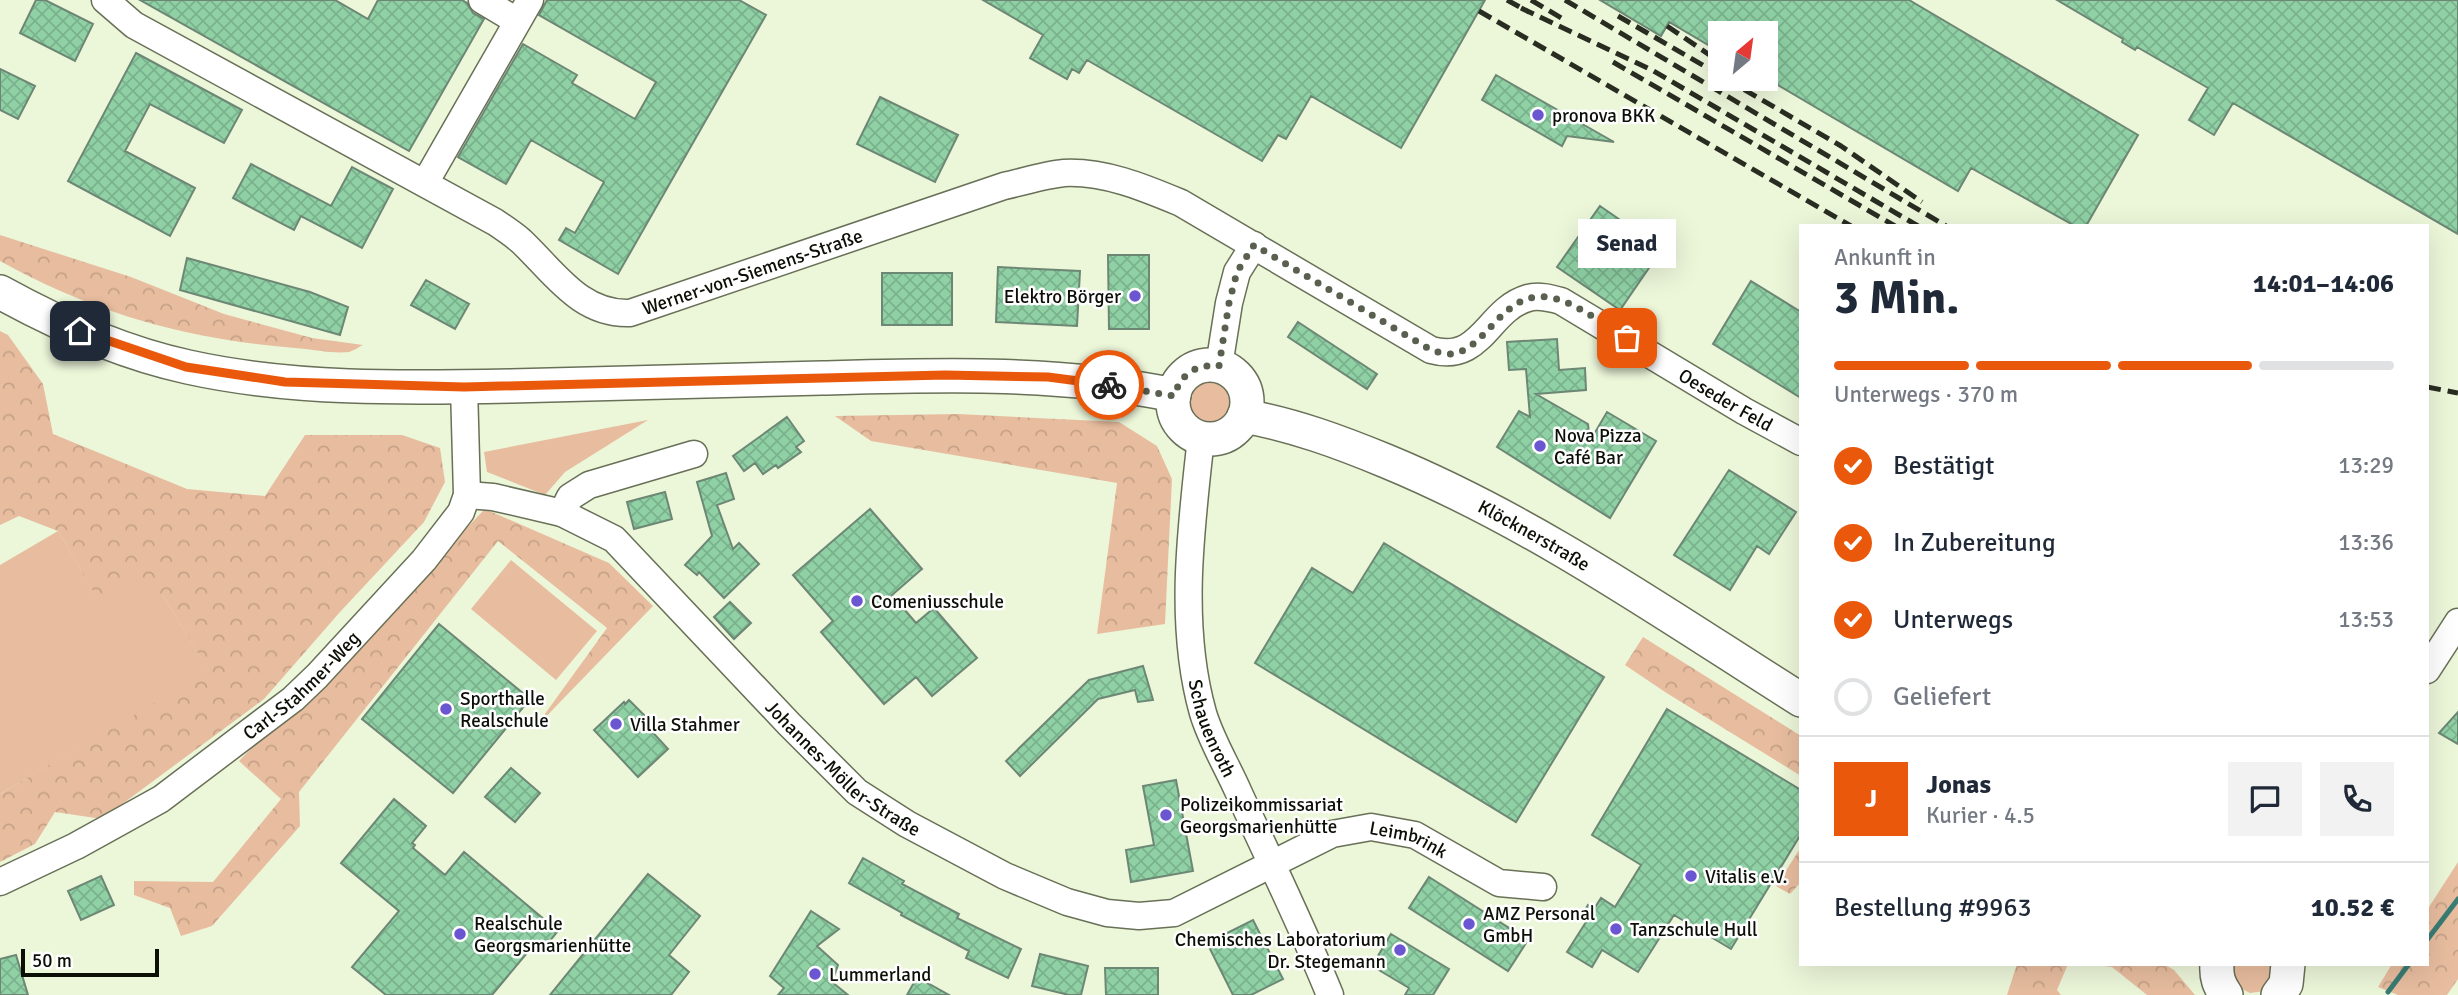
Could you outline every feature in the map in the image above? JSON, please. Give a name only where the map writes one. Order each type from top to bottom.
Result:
[{"type":"main road","points":[[0,292],[80,331],[186,367],[285,382],[464,387],[945,375],[1048,377],[1145,389],[1174,396]]},
{"type":"main road","points":[[1219,366],[1238,377],[1245,405],[1235,430],[1213,439],[1201,438],[1182,427],[1176,417],[1174,396],[1178,384],[1195,368],[1219,366]]},
{"type":"main road","name":"Klöcknerstraße","points":[[1245,405],[1274,421],[1315,433],[1450,489],[1533,533],[1799,698]]},
{"type":"main road","name":"Klöcknerstraße","points":[[1245,405],[1342,425],[1411,451],[1480,483],[1585,541],[1799,675]]},
{"type":"main road","points":[[1648,604],[1666,603],[1745,652],[1750,645]]},
{"type":"main road","points":[[2217,966],[2216,975],[2226,995]]},
{"type":"street","name":"Werner-von-Siemens-Straße","points":[[105,0],[134,25],[425,183],[514,235],[562,285],[601,310],[630,313],[1004,186],[1064,173],[1108,178],[1140,186],[1181,203],[1254,245]]},
{"type":"street","points":[[425,183],[523,10],[482,0]]},
{"type":"street","points":[[1219,366],[1237,272],[1254,245]]},
{"type":"street","name":"Oeseder Feld","points":[[1254,245],[1431,350],[1446,354],[1460,351],[1474,342],[1516,303],[1530,297],[1561,301],[1799,441]]},
{"type":"street","name":"Carl-Stahmer-Weg","points":[[0,882],[76,846],[161,799],[293,699],[424,560],[456,520],[467,495],[464,387]]},
{"type":"street","name":"Schauenroth","points":[[1201,438],[1190,559],[1191,638],[1195,677],[1204,716],[1306,936],[1330,995]]},
{"type":"street","points":[[562,513],[570,497],[589,485],[694,454]]},
{"type":"street","name":"Johannes-Möller-Straße","points":[[467,495],[493,497],[562,513],[614,540],[857,792],[907,824],[1005,876],[1067,902],[1107,913],[1139,916],[1174,913],[1271,864]]},
{"type":"street","points":[[2429,667],[2458,622]]},
{"type":"street","name":"Leimbrink","points":[[1271,864],[1332,834],[1371,827],[1415,835],[1499,883],[1543,887]]},
{"type":"green space","points":[[0,235],[131,277],[224,314],[312,338],[363,345],[351,351],[329,352],[255,344],[143,321],[71,296],[0,261]]},
{"type":"green space","points":[[0,331],[8,335],[43,384],[53,434],[187,489],[265,496],[305,435],[402,435],[440,448],[445,482],[424,522],[264,699],[102,819],[55,812],[35,844],[0,862],[0,794],[209,671],[162,594],[153,600],[140,579],[100,603],[58,531],[19,516],[0,525]]},
{"type":"green space","points":[[1210,377],[1227,385],[1235,402],[1227,419],[1210,427],[1193,419],[1185,402],[1193,385]]},
{"type":"green space","points":[[958,414],[1119,422],[1157,446],[1172,479],[1165,624],[1097,634],[1117,483],[871,441],[835,416]]},
{"type":"green space","points":[[648,420],[565,472],[545,495],[487,472],[484,452]]},
{"type":"green space","points":[[485,509],[609,563],[653,606],[534,729],[607,628],[498,541],[299,792],[300,826],[212,926],[181,936],[170,908],[134,895],[134,881],[213,882],[281,799],[239,761]]},
{"type":"green space","points":[[58,531],[100,602],[140,578],[162,594],[210,672],[0,794],[0,565]]},
{"type":"green space","points":[[511,560],[597,631],[556,680],[471,609]]},
{"type":"green space","points":[[1643,637],[1799,735],[1799,775],[1665,692],[1625,665]]},
{"type":"green space","points":[[1799,850],[1799,884],[1790,894],[1776,886]]},
{"type":"green space","points":[[2458,862],[2458,979],[2447,995],[2398,995],[2378,987],[2391,966],[2429,966],[2429,907]]},
{"type":"green space","points":[[2016,966],[2067,966],[2057,990],[2061,995],[2007,995]]},
{"type":"green space","points":[[2103,966],[2167,966],[2195,995],[2147,995],[2112,967]]},
{"type":"green space","points":[[2231,966],[2276,966],[2264,991],[2250,993],[2236,986]]},
{"type":"building","points":[[36,0],[45,0],[93,24],[75,61],[20,33]]},
{"type":"building","points":[[140,0],[335,0],[368,19],[378,0],[462,0],[473,13],[484,19],[409,151]]},
{"type":"building","points":[[547,0],[739,0],[766,15],[618,274],[559,240],[566,228],[575,233],[604,182],[531,140],[506,184],[458,157],[523,44],[577,75],[572,83],[635,119],[656,82],[539,15]]},
{"type":"building","points":[[983,0],[1485,0],[1401,148],[1311,96],[1286,139],[1278,135],[1262,161],[1087,60],[1079,73],[1072,69],[1067,79],[1030,58],[1043,35]]},
{"type":"building","points":[[1600,0],[1909,0],[2138,135],[2087,224],[2071,224],[1971,168],[1958,191],[1778,85],[1778,21],[1708,21],[1708,45],[1669,22],[1661,36]]},
{"type":"building","points":[[2057,0],[2458,0],[2458,234],[2233,103],[2214,135],[2189,120],[2208,88],[2137,47],[2135,50],[2122,42],[2123,39]]},
{"type":"building","points":[[136,53],[242,110],[224,143],[150,104],[125,151],[195,188],[170,236],[68,181]]},
{"type":"building","points":[[0,69],[35,86],[18,119],[0,110]]},
{"type":"building","name":"pronova BKK","points":[[1496,75],[1614,142],[1567,136],[1562,146],[1482,100]]},
{"type":"building","points":[[880,97],[958,135],[935,182],[857,144]]},
{"type":"building","points":[[251,164],[331,206],[352,167],[393,189],[362,248],[301,216],[294,230],[233,198]]},
{"type":"building","points":[[1600,206],[1662,249],[1620,310],[1557,267]]},
{"type":"building","points":[[1108,255],[1149,255],[1149,329],[1109,329]]},
{"type":"building","points":[[187,258],[310,292],[348,307],[340,335],[180,290]]},
{"type":"building","points":[[998,267],[1080,271],[1077,326],[996,322]]},
{"type":"building","points":[[882,273],[952,273],[952,325],[882,325]]},
{"type":"building","points":[[426,280],[469,304],[455,329],[411,305]]},
{"type":"building","points":[[1751,281],[1799,311],[1799,397],[1713,344]]},
{"type":"building","points":[[1298,322],[1377,374],[1367,389],[1288,337]]},
{"type":"building","points":[[1557,339],[1559,370],[1585,368],[1586,390],[1536,394],[1588,424],[1590,441],[1607,412],[1656,441],[1610,518],[1497,447],[1519,411],[1530,417],[1526,369],[1509,370],[1507,342]]},
{"type":"building","points":[[787,417],[804,441],[796,447],[801,452],[778,468],[776,465],[763,474],[755,463],[744,471],[733,456]]},
{"type":"building","points":[[1729,470],[1796,512],[1769,554],[1757,546],[1730,590],[1674,555]]},
{"type":"building","points":[[726,473],[734,499],[717,505],[733,549],[739,543],[759,564],[724,598],[699,572],[697,575],[685,565],[712,536],[697,482]]},
{"type":"building","points":[[665,492],[672,519],[634,529],[627,502]]},
{"type":"building","name":"Comeniusschule","points":[[870,509],[922,569],[892,595],[916,623],[934,608],[977,658],[932,696],[916,677],[884,704],[821,632],[833,621],[793,575]]},
{"type":"building","points":[[1384,543],[1604,677],[1516,822],[1255,663],[1312,568],[1353,593]]},
{"type":"building","points":[[730,602],[751,623],[734,639],[714,617]]},
{"type":"building","name":"Sporthalle Realschule","points":[[439,624],[530,699],[453,793],[362,719]]},
{"type":"building","points":[[1143,666],[1153,700],[1138,702],[1135,690],[1098,699],[1020,776],[1006,761],[1089,680]]},
{"type":"building","points":[[629,700],[648,719],[644,723],[668,749],[638,777],[594,730]]},
{"type":"building","points":[[1667,709],[1799,789],[1799,837],[1731,949],[1674,915],[1638,972],[1602,950],[1592,967],[1567,952],[1586,922],[1580,918],[1588,905],[1594,909],[1601,898],[1615,907],[1641,865],[1592,835]]},
{"type":"building","points":[[2458,712],[2458,744],[2439,733]]},
{"type":"building","points":[[511,768],[540,793],[515,822],[485,797]]},
{"type":"building","name":"Polizeikommissariat Georgsmarienhütte","points":[[1176,780],[1193,871],[1131,882],[1126,850],[1154,845],[1143,786]]},
{"type":"building","points":[[394,799],[426,826],[412,843],[415,845],[413,848],[445,875],[464,852],[558,931],[544,948],[537,941],[492,995],[386,995],[352,967],[399,911],[341,863]]},
{"type":"building","points":[[863,858],[904,881],[902,884],[959,914],[957,918],[1021,949],[1008,978],[966,958],[969,951],[901,915],[902,913],[849,883]]},
{"type":"building","points":[[648,874],[700,916],[669,955],[689,972],[671,995],[550,995]]},
{"type":"building","points":[[101,876],[114,905],[81,920],[68,891]]},
{"type":"building","name":"AMZ Personal GmbH","points":[[1429,877],[1528,940],[1508,971],[1409,908]]},
{"type":"building","points":[[811,911],[839,929],[817,946],[838,965],[832,982],[848,995],[778,995],[784,988],[770,976]]},
{"type":"building","points":[[1253,920],[1283,979],[1251,995],[1233,995],[1207,943]]},
{"type":"building","name":"Chemisches Laboratorium Dr. Stegemann","points":[[1391,934],[1449,969],[1433,995],[1405,995],[1409,988],[1372,966]]},
{"type":"building","points":[[1040,954],[1088,966],[1081,995],[1069,995],[1032,986]]},
{"type":"building","points":[[16,955],[28,995],[0,995],[0,959]]},
{"type":"building","points":[[1105,968],[1158,968],[1158,995],[1106,995]]},
{"type":"building","points":[[917,977],[949,995],[907,995]]},
{"type":"waterway","points":[[2429,937],[2458,899]]},
{"type":"waterway","points":[[2388,992],[2408,966]]},
{"type":"railway","points":[[1507,0],[1529,12]]},
{"type":"railway","points":[[1531,0],[1563,19]]},
{"type":"railway","points":[[1565,0],[1943,224]]},
{"type":"railway","points":[[1521,8],[1652,70],[1915,224]]},
{"type":"railway","points":[[1479,11],[1848,224]]},
{"type":"railway","points":[[1618,16],[1708,68]]},
{"type":"railway","points":[[1667,26],[1708,54]]},
{"type":"railway","points":[[1613,62],[1892,224]]},
{"type":"railway","points":[[1747,91],[1841,146],[1922,202]]},
{"type":"railway","points":[[2429,387],[2458,393]]},
{"type":"way so far","points":[[1109,385],[1174,396],[1178,384],[1195,368],[1219,366],[1237,272],[1254,245],[1431,350],[1446,354],[1460,351],[1474,342],[1516,303],[1530,297],[1561,301],[1627,338]]},
{"type":"place","name":"pronova BKK","points":[[1538,115]]},
{"type":"place","name":"Elektro Börger","points":[[1135,296]]},
{"type":"place","name":"Senad","points":[[1627,338]]},
{"type":"place","name":"Nova Pizza Café Bar","points":[[1540,446]]},
{"type":"place","name":"Comeniusschule","points":[[857,601]]},
{"type":"place","name":"Sporthalle Realschule","points":[[446,709]]},
{"type":"place","name":"Villa Stahmer","points":[[616,724]]},
{"type":"place","name":"Polizeikommissariat Georgsmarienhütte","points":[[1166,815]]},
{"type":"place","name":"Vitalis e.V.","points":[[1691,876]]},
{"type":"place","name":"AMZ Personal GmbH","points":[[1469,924]]},
{"type":"place","name":"Tanzschule Hull","points":[[1616,929]]},
{"type":"place","name":"Realschule Georgsmarienhütte","points":[[460,934]]},
{"type":"place","name":"Chemisches Laboratorium Dr. Stegemann","points":[[1400,950]]},
{"type":"place","name":"Lummerland","points":[[815,974]]},
{"type":"route","points":[[80,331],[132,351],[186,367],[285,382],[464,387],[945,375],[1048,377],[1109,385]]}]
